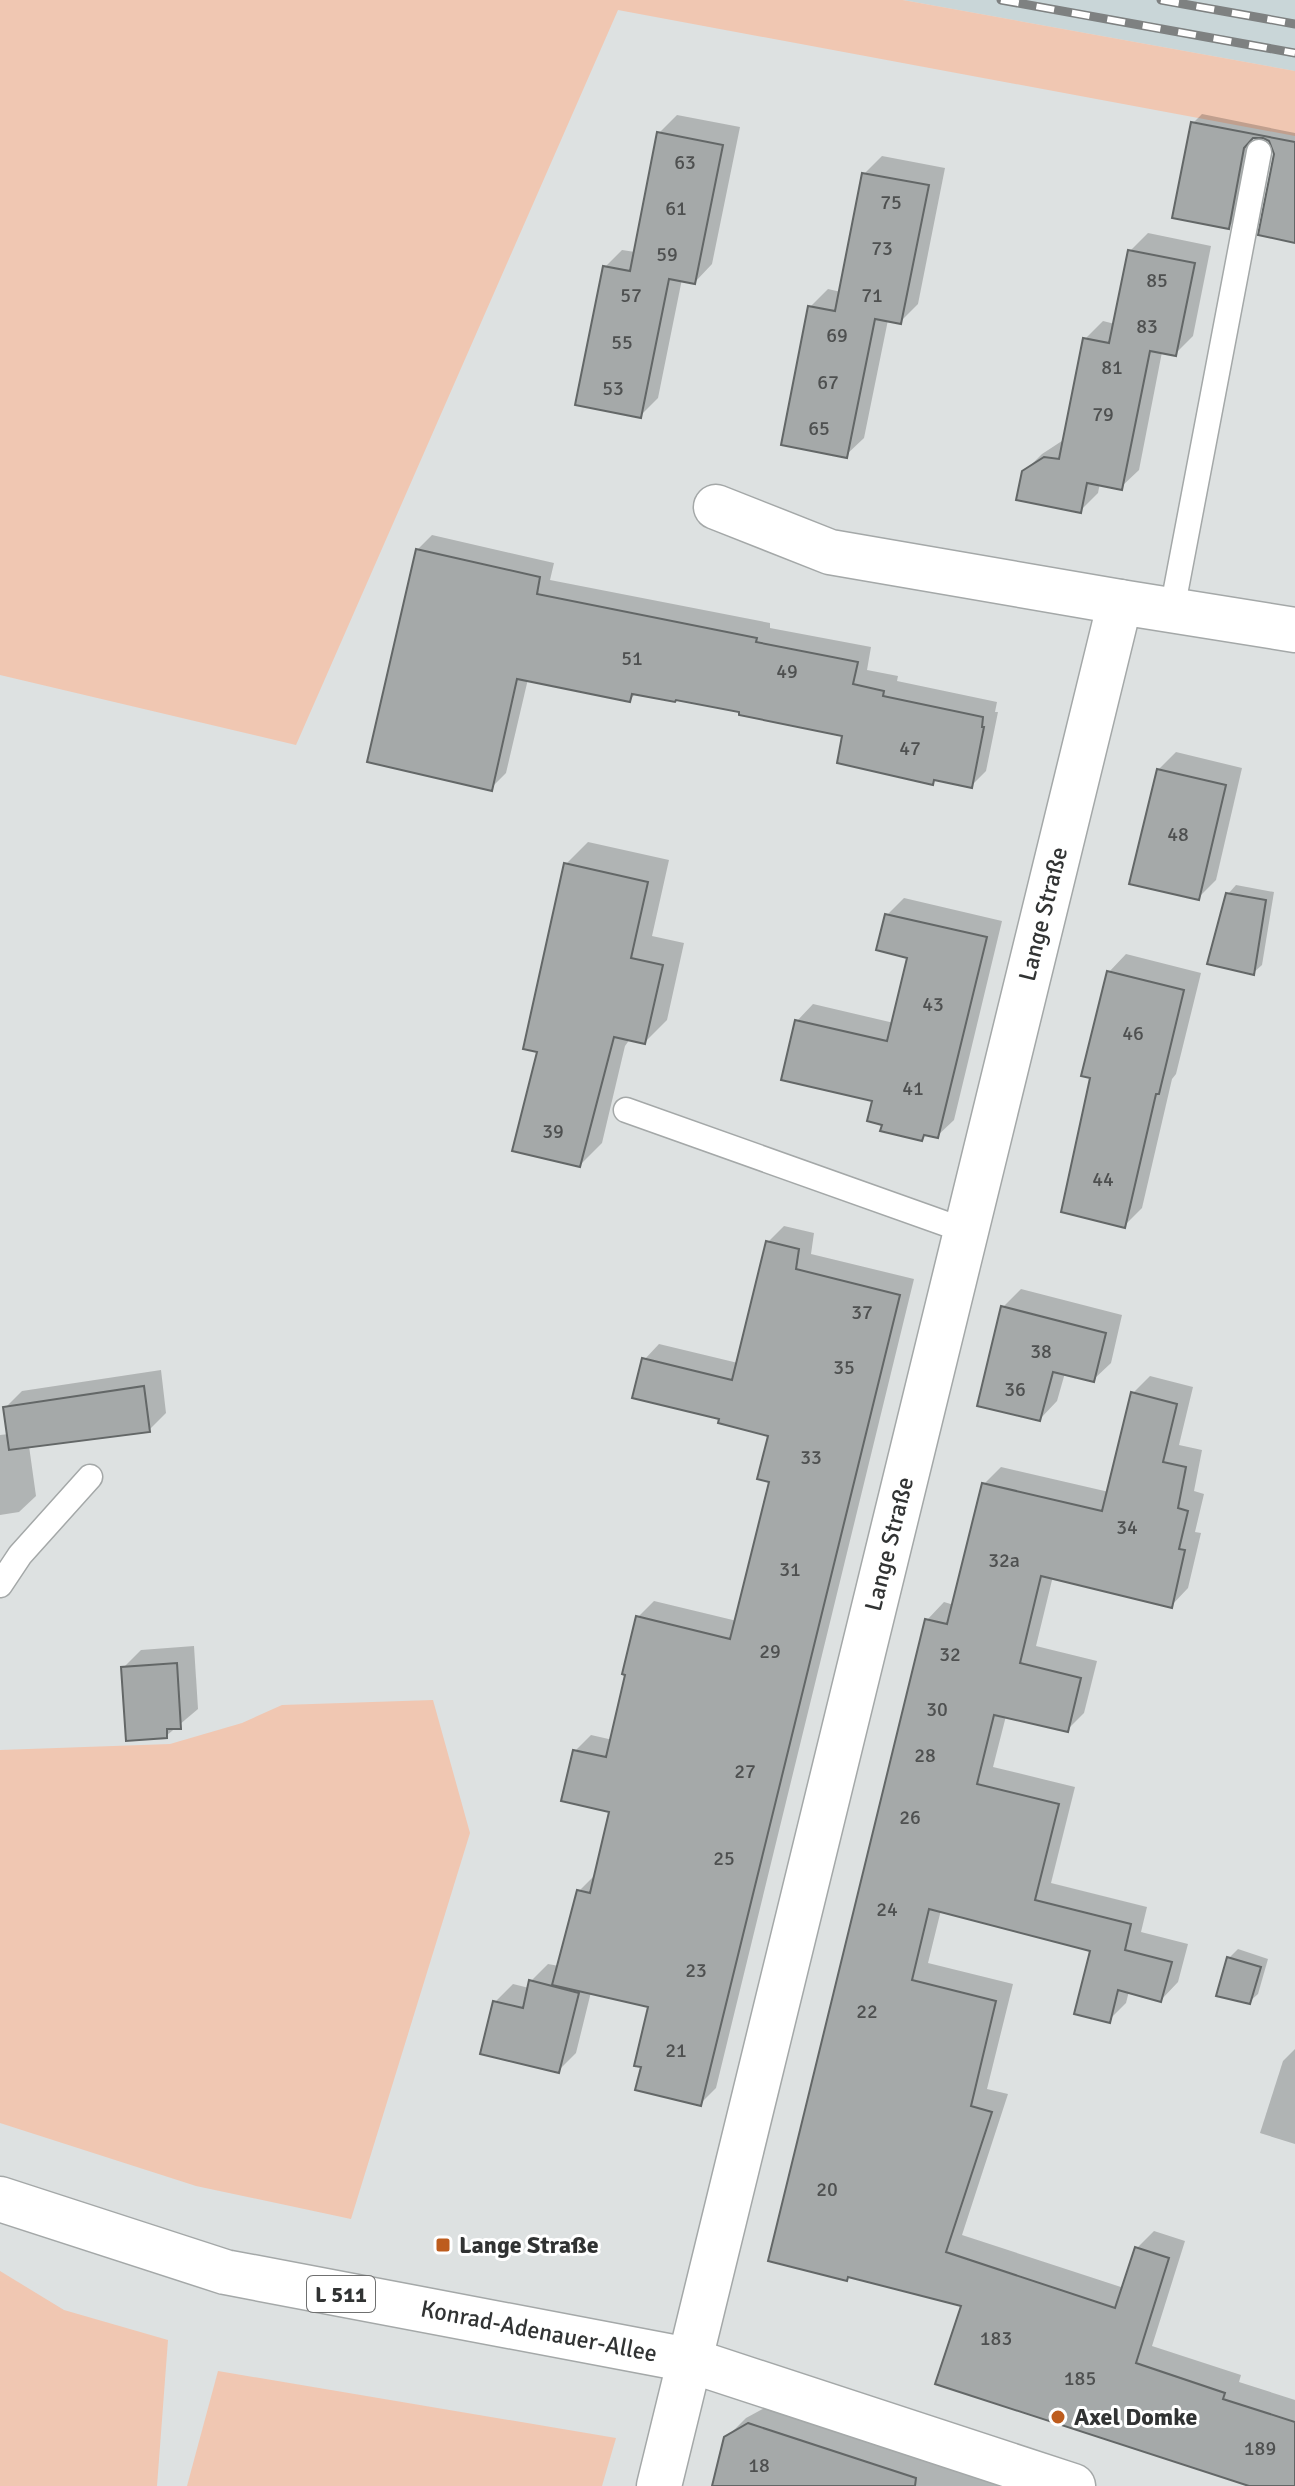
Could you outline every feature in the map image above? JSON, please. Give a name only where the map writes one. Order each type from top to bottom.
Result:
[{"type":"street","points":[[716,507],[830,552],[1295,630]]},
{"type":"street","name":"Lange Straße","points":[[659,2486],[1120,602]]},
{"type":"street","name":"Konrad-Adenauer-Allee","points":[[0,2199],[225,2272],[689,2360],[1073,2486]]},
{"type":"lane","points":[[1172,610],[1259,152]]},
{"type":"lane","points":[[626,1110],[966,1231]]},
{"type":"lane","points":[[0,1585],[20,1555],[90,1477]]},
{"type":"shaded area","points":[[0,0],[903,0],[1295,71],[1295,136],[618,10],[296,745],[0,675]]},
{"type":"shaded area","points":[[903,0],[1295,0],[1295,71]]},
{"type":"shaded area","points":[[433,1700],[470,1833],[351,2219],[196,2186],[0,2123],[0,1750],[170,1744],[242,1723],[282,1705]]},
{"type":"shaded area","points":[[0,2271],[64,2310],[168,2340],[157,2486],[0,2486]]},
{"type":"shaded area","points":[[218,2371],[616,2438],[602,2486],[187,2486]]},
{"type":"building","points":[[1191,122],[1295,142],[1295,243],[1258,235],[1274,154],[1269,141],[1263,138],[1253,138],[1244,148],[1229,229],[1172,218]]},
{"type":"building","points":[[657,132],[723,145],[695,284],[669,279],[641,418],[575,405],[603,266],[630,271]]},
{"type":"building","points":[[862,173],[929,185],[901,324],[875,319],[847,458],[781,445],[808,306],[835,311]]},
{"type":"building","points":[[1128,250],[1195,263],[1176,356],[1150,351],[1122,490],[1087,483],[1081,513],[1016,500],[1022,471],[1044,457],[1059,459],[1083,338],[1109,343]]},
{"type":"building","points":[[416,549],[540,577],[537,594],[757,638],[756,642],[858,662],[853,684],[884,691],[883,696],[983,717],[984,727],[972,788],[934,780],[933,785],[837,763],[842,736],[676,700],[632,694],[630,702],[517,679],[492,791],[367,762]]},
{"type":"building","points":[[1157,769],[1226,785],[1199,900],[1129,884]]},
{"type":"building","points":[[564,863],[648,882],[631,958],[663,965],[645,1044],[614,1037],[580,1167],[512,1151],[537,1052],[523,1049]]},
{"type":"building","points":[[1226,893],[1266,900],[1254,975],[1207,964]]},
{"type":"building","points":[[885,914],[987,937],[938,1138],[924,1135],[922,1141],[880,1131],[882,1125],[867,1121],[872,1101],[781,1080],[795,1020],[887,1041],[907,958],[876,950]]},
{"type":"building","points":[[1107,971],[1184,990],[1125,1228],[1061,1212],[1090,1078],[1081,1076]]},
{"type":"building","points":[[766,1241],[799,1249],[796,1269],[900,1295],[701,2106],[635,2090],[641,2067],[634,2066],[648,2007],[552,1985],[577,1890],[590,1893],[609,1812],[561,1801],[573,1750],[606,1757],[636,1616],[730,1639],[769,1482],[757,1479],[768,1436],[718,1423],[719,1419],[632,1398],[642,1358],[732,1380]]},
{"type":"building","points":[[1001,1306],[1106,1333],[1094,1382],[1053,1372],[1040,1421],[977,1406]]},
{"type":"building","points":[[144,1386],[150,1432],[9,1450],[3,1407]]},
{"type":"building","points":[[1131,1392],[1177,1404],[1163,1462],[1186,1467],[1178,1508],[1188,1511],[1179,1549],[1185,1550],[1172,1608],[1041,1576],[1020,1663],[1081,1678],[1068,1732],[994,1715],[977,1784],[1059,1804],[1035,1900],[1131,1924],[1125,1950],[1172,1962],[1161,2002],[1118,1990],[1110,2023],[1074,2014],[1090,1951],[929,1909],[912,1980],[996,2001],[971,2106],[992,2112],[946,2252],[1115,2308],[1135,2247],[1169,2258],[1136,2363],[1225,2393],[1223,2399],[1295,2422],[1295,2486],[1249,2486],[935,2384],[961,2306],[848,2277],[847,2281],[768,2261],[925,1619],[947,1624],[982,1483],[1102,1511]]},
{"type":"building","points":[[177,1663],[181,1729],[167,1729],[167,1738],[126,1741],[121,1667]]},
{"type":"building","points":[[1227,1957],[1261,1967],[1250,2004],[1216,1996]]},
{"type":"building","points":[[529,1980],[579,1993],[559,2073],[480,2054],[493,2001],[523,2008]]},
{"type":"building","points":[[748,2423],[916,2478],[915,2486],[712,2486],[724,2437]]},
{"type":"railway","points":[[1001,0],[1295,53]]},
{"type":"railway","points":[[1161,0],[1295,24]]},
{"type":"place","name":"Lange Straße","points":[[443,2245]]},
{"type":"place","name":"Axel Domke","points":[[1058,2417]]}]
